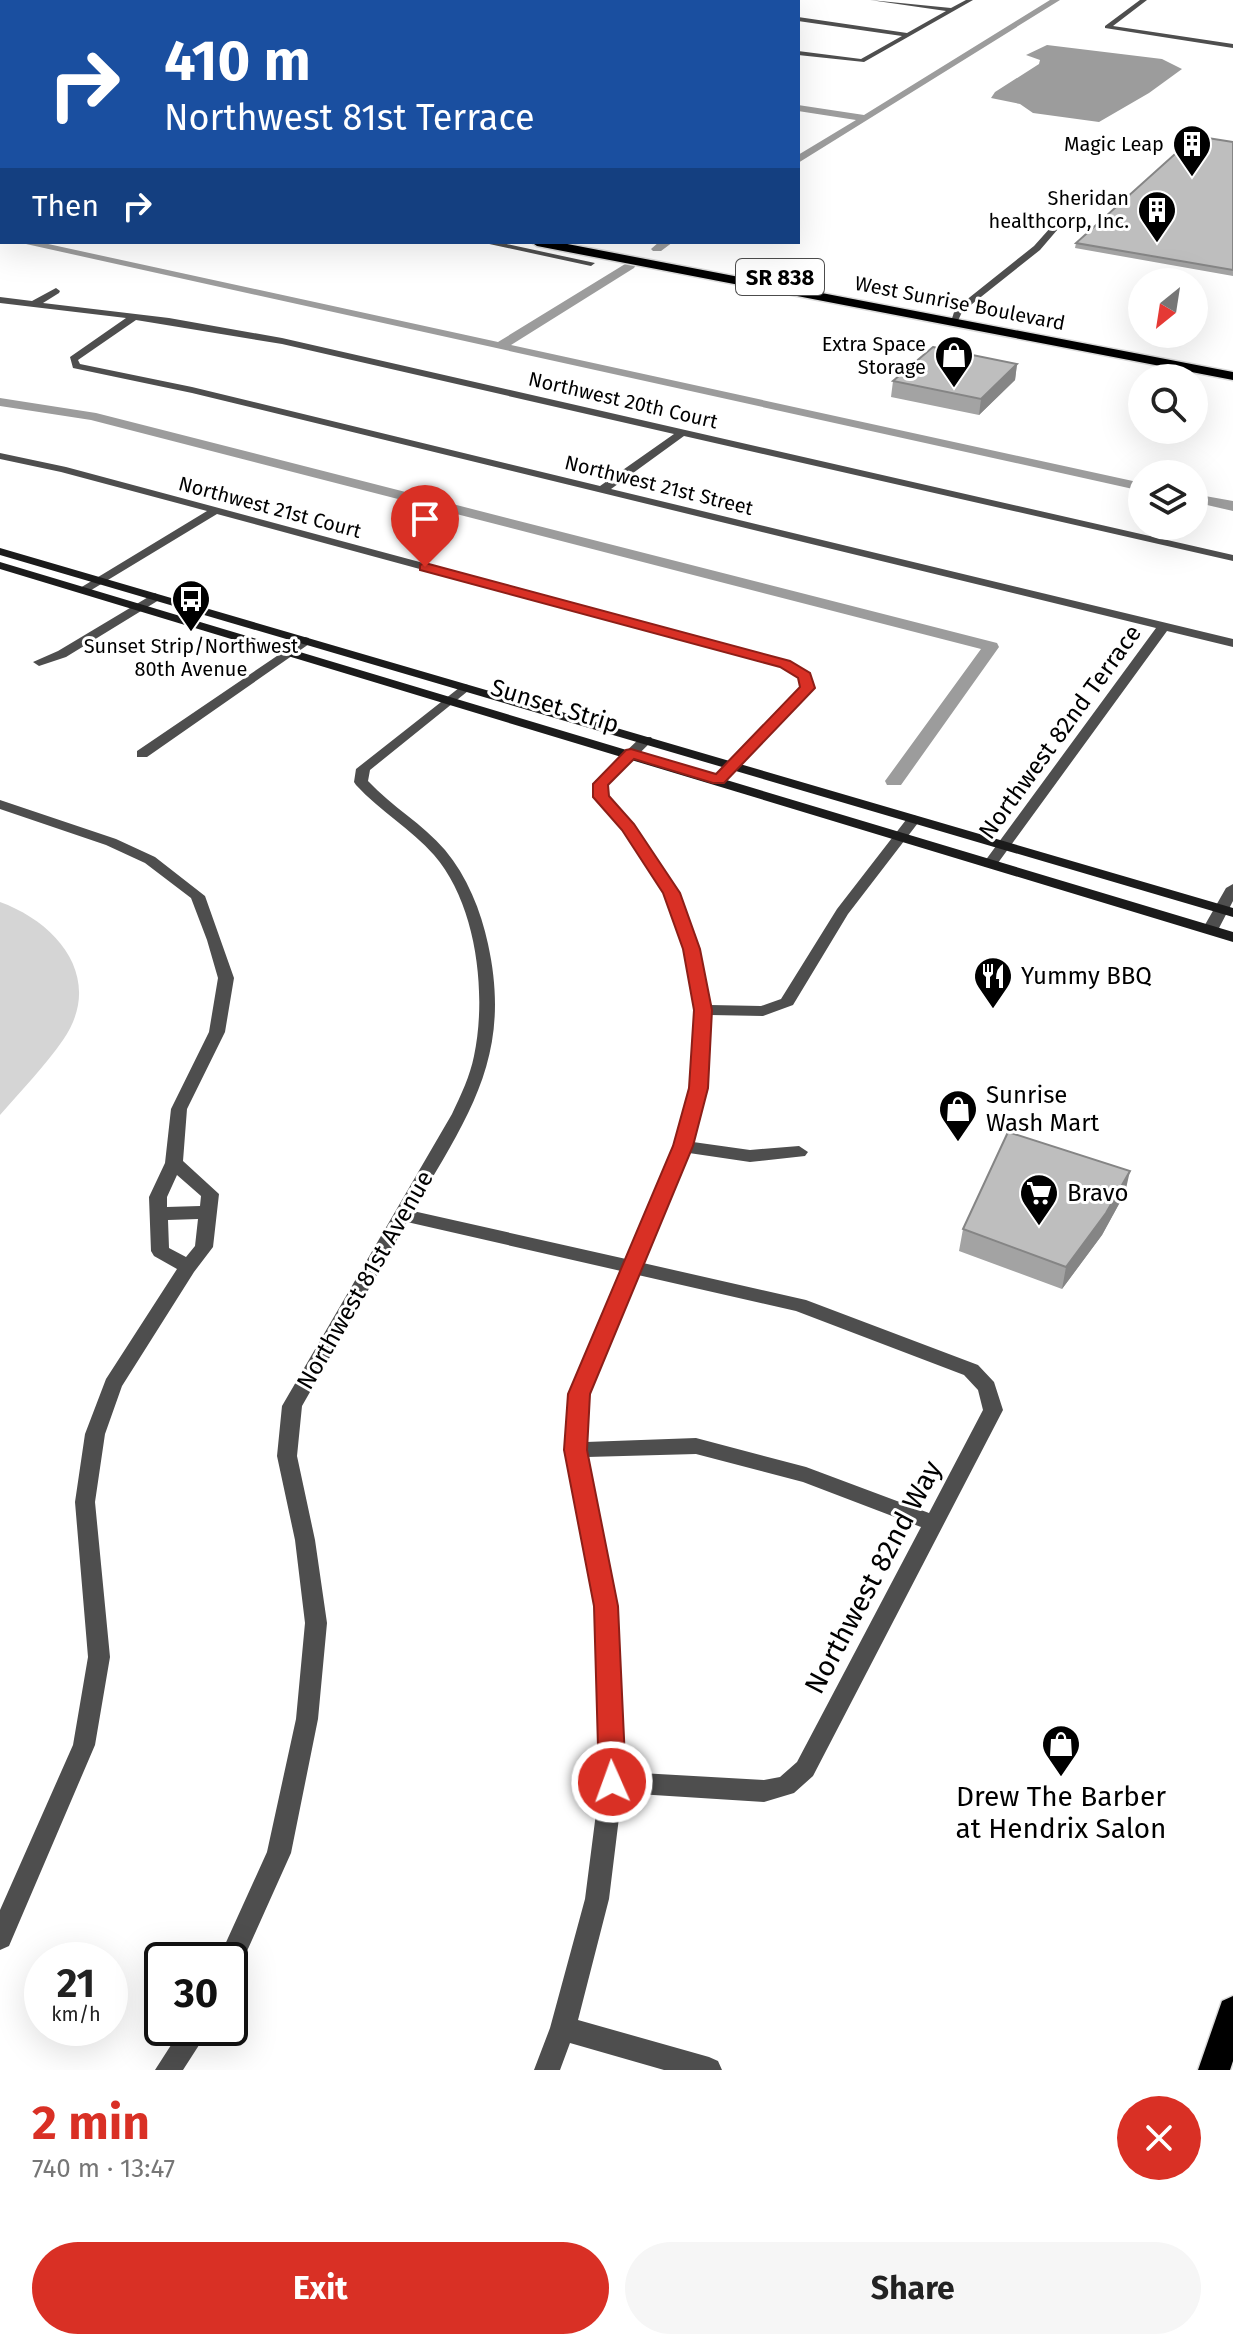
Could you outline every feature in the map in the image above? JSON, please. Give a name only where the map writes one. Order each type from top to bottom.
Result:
[{"type":"highway","name":"West Sunrise Boulevard","points":[[548,244],[956,317],[1233,362]]},
{"type":"highway","name":"West Sunrise Boulevard","points":[[610,244],[1233,376]]},
{"type":"main road","points":[[1214,2070],[1233,2012]]},
{"type":"street","points":[[873,0],[953,10]]},
{"type":"street","points":[[800,53],[862,61],[970,0]]},
{"type":"street","points":[[1144,0],[1107,26],[1110,29],[1233,46]]},
{"type":"street","points":[[800,19],[910,35]]},
{"type":"street","points":[[956,317],[1037,248],[1054,229]]},
{"type":"street","points":[[494,244],[591,263]]},
{"type":"street","points":[[34,304],[56,291]]},
{"type":"street","name":"Northwest 20th Court","points":[[0,300],[134,317],[282,341],[1233,558]]},
{"type":"street","name":"Northwest 21st Street","points":[[134,317],[73,359],[76,366],[192,390],[1233,643]]},
{"type":"street","points":[[603,489],[683,432]]},
{"type":"street","name":"Northwest 21st Court","points":[[0,456],[62,469],[785,664],[805,676],[808,688],[733,766]]},
{"type":"street","points":[[84,590],[215,511]]},
{"type":"street","name":"Sunset Strip","points":[[0,551],[305,641],[631,754],[1233,937]]},
{"type":"street","name":"Sunset Strip","points":[[0,565],[290,652],[646,740],[1227,912]]},
{"type":"street","points":[[39,662],[62,654],[155,597]]},
{"type":"street","name":"Northwest 82nd Terrace","points":[[990,864],[1164,626]]},
{"type":"street","points":[[142,754],[305,641]]},
{"type":"street","name":"Northwest 81st Avenue","points":[[238,1942],[279,1853],[307,1719],[316,1623],[305,1540],[287,1456],[292,1406],[456,1122],[482,1059],[488,982],[472,913],[448,865],[421,834],[372,796],[361,782],[363,769],[457,694]]},
{"type":"street","points":[[547,2070],[563,2028],[597,1899],[612,1782],[606,1606],[576,1450],[579,1394],[683,1146],[698,1088],[703,1010],[692,949],[672,893],[628,827],[601,797],[600,784],[646,740]]},
{"type":"street","points":[[719,780],[733,766]]},
{"type":"street","points":[[0,804],[111,842],[150,860],[198,896],[226,978],[217,1032],[179,1109],[174,1163],[158,1197],[157,1214],[160,1251],[188,1267]]},
{"type":"street","points":[[703,1010],[763,1011],[787,1002],[842,912],[914,819]]},
{"type":"street","points":[[1210,930],[1227,912],[1233,888]]},
{"type":"street","points":[[683,1146],[750,1156],[799,1152]]},
{"type":"street","points":[[0,1938],[84,1745],[99,1657],[85,1502],[95,1434],[113,1384],[204,1247],[209,1203],[174,1163]]},
{"type":"street","points":[[157,1214],[209,1203]]},
{"type":"street","points":[[402,1215],[631,1266]]},
{"type":"street","name":"Northwest 82nd Way","points":[[612,1782],[764,1791],[786,1786],[805,1769],[993,1410],[987,1387],[971,1370],[799,1305],[631,1266]]},
{"type":"street","points":[[576,1450],[696,1446],[806,1475],[932,1523]]},
{"type":"street","points":[[563,2028],[709,2070]]},
{"type":"street","points":[[168,2070],[185,2046]]},
{"type":"shaded area","points":[[1047,45],[1162,59],[1182,69],[1149,93],[1099,122],[1033,113],[1020,104],[991,98],[995,92],[1039,64],[1040,60],[1026,55]]},
{"type":"shaded area","points":[[0,902],[21,911],[56,939],[69,956],[77,975],[79,996],[75,1017],[63,1040],[0,1115]]},
{"type":"building","points":[[1195,136],[1233,142],[1233,270],[1076,243]]},
{"type":"building","points":[[933,347],[1017,364],[981,399],[893,381]]},
{"type":"building","name":"Bravo","points":[[1008,1132],[1130,1171],[1106,1213],[1066,1267],[963,1229]]},
{"type":"waterway","points":[[866,118],[1056,0]]},
{"type":"waterway","points":[[800,108],[866,118]]},
{"type":"waterway","points":[[800,159],[866,118]]},
{"type":"waterway","points":[[32,244],[1128,484]]},
{"type":"waterway","points":[[657,249],[664,244]]},
{"type":"waterway","points":[[501,346],[630,265]]},
{"type":"waterway","points":[[0,402],[91,416],[991,647],[894,781]]},
{"type":"waterway","points":[[1208,501],[1233,506]]},
{"type":"place","name":"Magic Leap","points":[[1192,178]]},
{"type":"place","name":"Sheridan healthcorp, Inc.","points":[[1157,244]]},
{"type":"place","name":"Extra Space Storage","points":[[954,389]]},
{"type":"place","name":"Sunset Strip/Northwest 80th Avenue","points":[[191,633]]},
{"type":"place","name":"Yummy BBQ","points":[[993,1010]]},
{"type":"place","name":"Sunrise Wash Mart","points":[[958,1143]]},
{"type":"place","name":"Bravo","points":[[1039,1227]]},
{"type":"place","name":"Drew The Barber at Hendrix Salon","points":[[1061,1778]]},
{"type":"route","points":[[425,567],[785,664],[805,676],[808,688],[719,780],[631,754],[600,784],[601,797],[628,827],[672,893],[692,949],[703,1010],[698,1088],[683,1146],[579,1394],[576,1450],[606,1606],[612,1782]]}]
